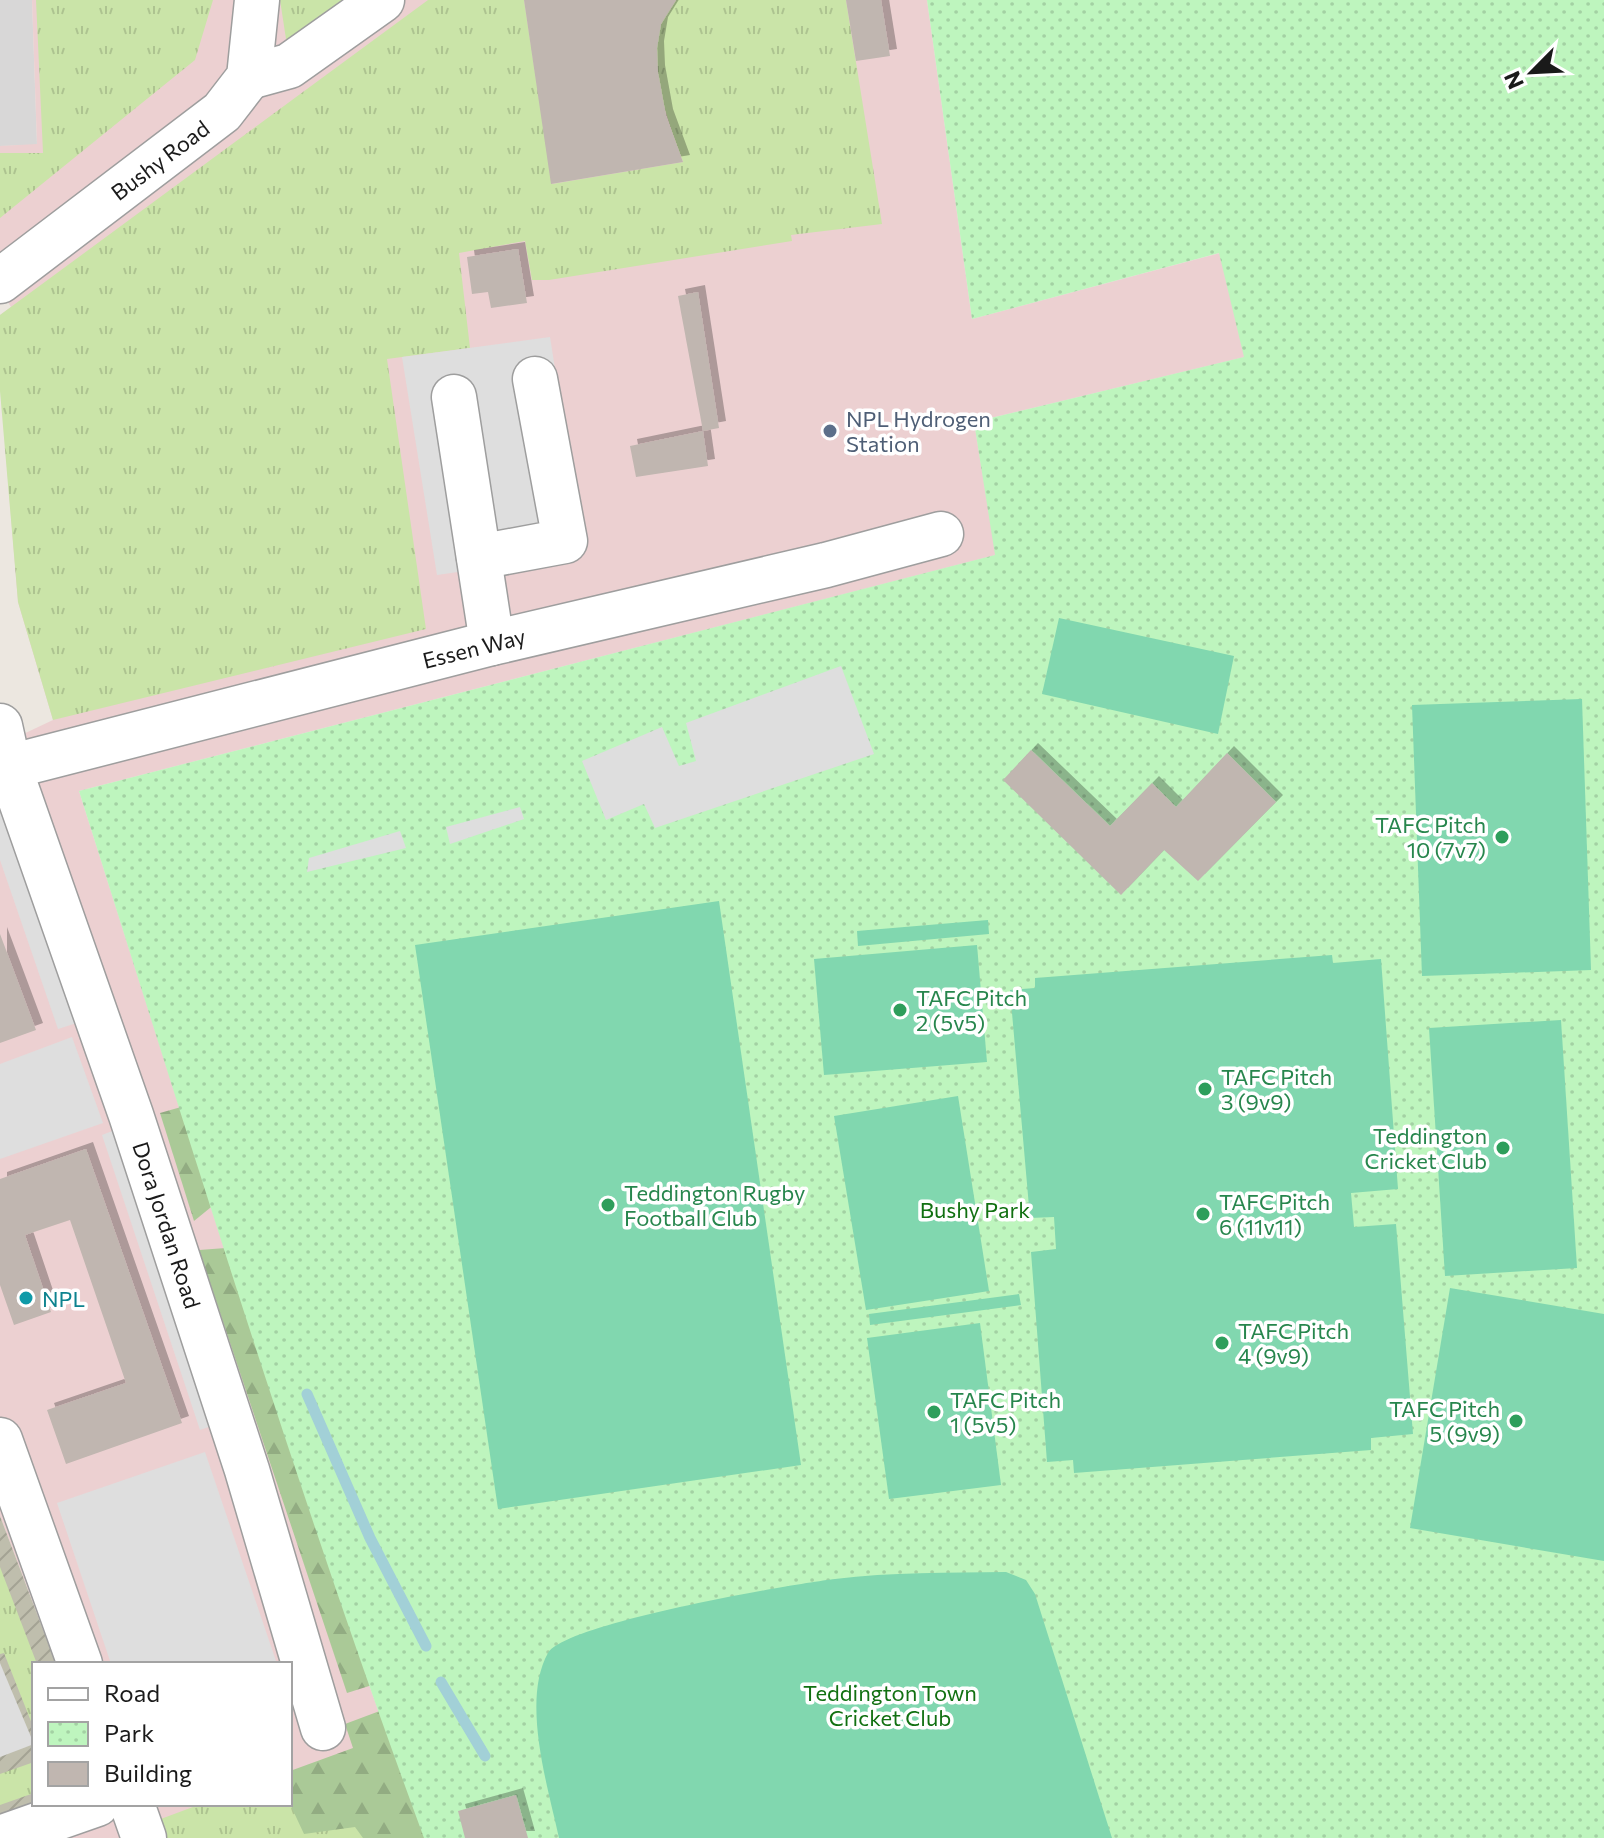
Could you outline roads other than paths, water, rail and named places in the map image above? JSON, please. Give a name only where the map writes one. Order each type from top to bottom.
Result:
[{"type":"street","points":[[257,0],[249,77],[289,66],[382,0]]},
{"type":"street","name":"Bushy Road","points":[[0,281],[205,126],[222,112],[249,77]]},
{"type":"street","points":[[479,557],[565,541],[535,379]]},
{"type":"street","points":[[454,397],[492,643]]},
{"type":"street","name":"Essen Way","points":[[4,746],[492,643],[826,565],[941,534]]},
{"type":"street","name":"Dora Jordan Road","points":[[4,746],[136,1128],[256,1498],[321,1727]]},
{"type":"street","points":[[0,1440],[79,1662]]},
{"type":"street","points":[[0,1838],[91,1806]]},
{"type":"street","points":[[133,1806],[144,1838]]},
{"type":"waterway","points":[[307,1394],[370,1538],[426,1646]]},
{"type":"waterway","points":[[441,1682],[485,1756]]},
{"type":"place","name":"NPL Hydrogen Station","points":[[830,431]]},
{"type":"place","name":"TAFC Pitch 10 (7v7)","points":[[1502,837]]},
{"type":"place","name":"TAFC Pitch 2 (5v5)","points":[[900,1010]]},
{"type":"place","name":"TAFC Pitch 3 (9v9)","points":[[1205,1089]]},
{"type":"place","name":"Teddington Cricket Club","points":[[1503,1148]]},
{"type":"place","name":"Teddington Rugby Football Club","points":[[608,1205]]},
{"type":"place","name":"TAFC Pitch 6 (11v11)","points":[[1203,1214]]},
{"type":"place","name":"NPL","points":[[26,1298]]},
{"type":"place","name":"TAFC Pitch 4 (9v9)","points":[[1222,1343]]},
{"type":"place","name":"TAFC Pitch 1 (5v5)","points":[[934,1412]]},
{"type":"place","name":"TAFC Pitch 5 (9v9)","points":[[1516,1421]]},
{"type":"park label","name":"Bushy Park","points":[[975,1209]]},
{"type":"park label","name":"Teddington Town Cricket Club","points":[[890,1704]]}]
